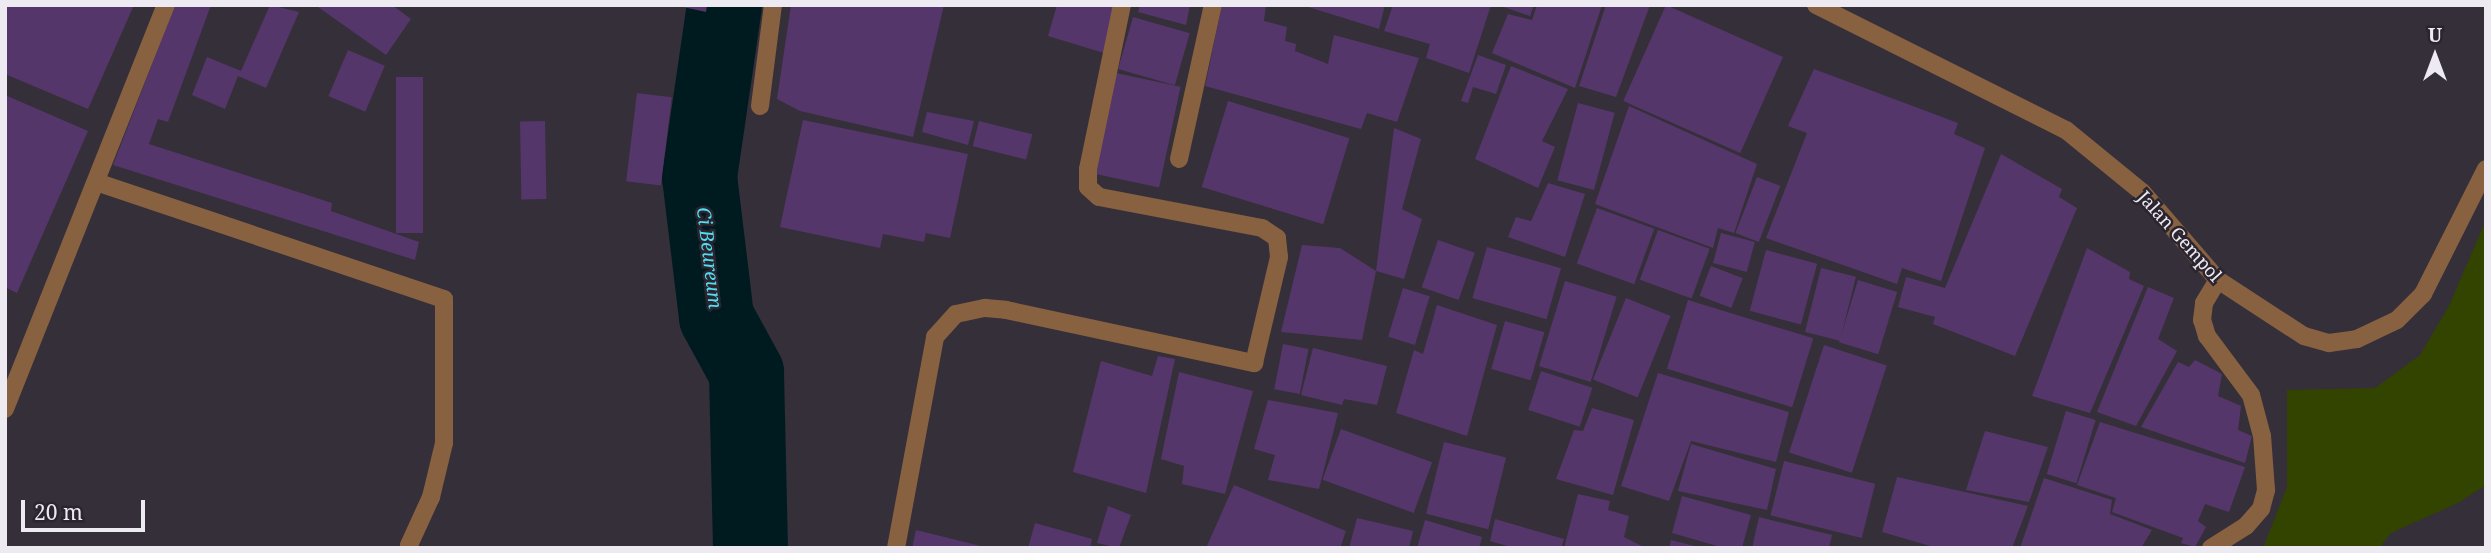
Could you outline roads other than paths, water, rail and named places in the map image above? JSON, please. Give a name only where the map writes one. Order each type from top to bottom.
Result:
[{"type":"street","points":[[5,409],[99,183],[166,5]]},
{"type":"street","points":[[760,106],[773,5]]},
{"type":"street","points":[[896,548],[935,337],[956,314],[985,308],[1006,310],[1254,363],[1279,257],[1277,238],[1262,228],[1100,197],[1088,187],[1088,169],[1122,5]]},
{"type":"street","points":[[1179,159],[1213,5]]},
{"type":"street","name":"Jalan Gempol","points":[[1816,5],[2066,130],[2142,191],[2218,280],[2304,336],[2329,343],[2357,339],[2397,320],[2423,294],[2486,169]]},
{"type":"street","points":[[99,183],[444,299],[444,443],[430,497],[409,545]]},
{"type":"street","points":[[2211,548],[2246,526],[2261,509],[2266,490],[2262,436],[2251,395],[2207,336],[2202,320],[2204,303],[2218,280]]},
{"type":"waterway","name":"Ci Beureum","points":[[724,5],[699,176],[716,317],[746,372],[750,548]]}]
